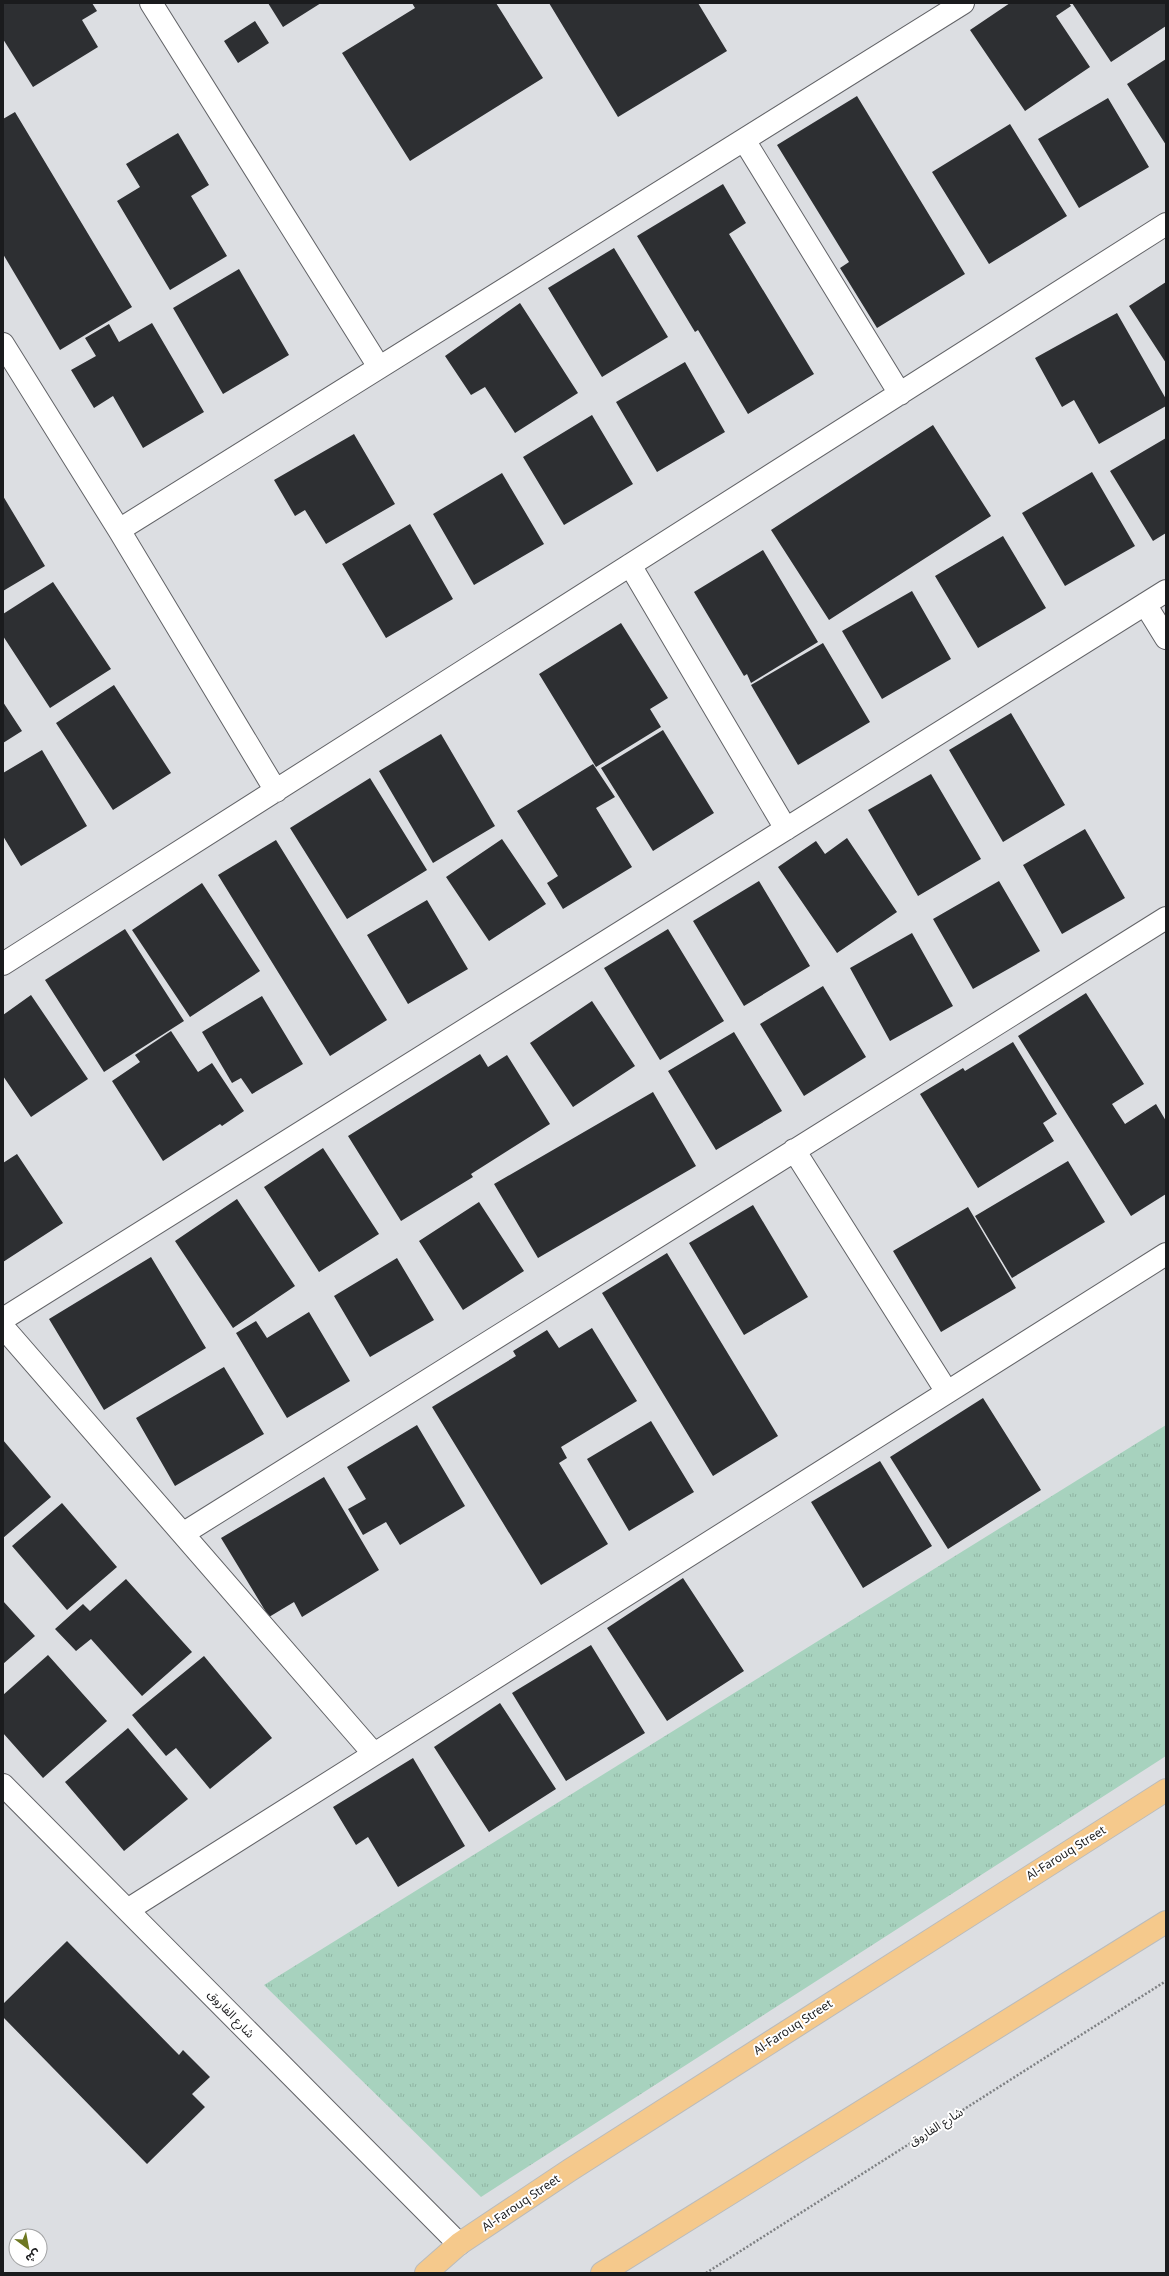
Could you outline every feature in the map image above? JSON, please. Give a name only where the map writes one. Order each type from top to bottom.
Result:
[{"type":"main road","name":"Al-Farouq Street","points":[[426,2273],[459,2244],[702,2085],[1166,1790]]},
{"type":"main road","points":[[602,2273],[1166,1922]]},
{"type":"street","points":[[151,3],[379,367]]},
{"type":"street","points":[[118,530],[963,3]]},
{"type":"street","points":[[744,140],[900,394]]},
{"type":"street","points":[[3,964],[1166,224]]},
{"type":"street","points":[[3,344],[276,791]]},
{"type":"street","points":[[630,565],[786,829]]},
{"type":"street","points":[[3,1319],[1166,591]]},
{"type":"street","points":[[1145,604],[1166,638]]},
{"type":"street","points":[[184,1533],[1166,918]]},
{"type":"street","points":[[794,1150],[947,1392]]},
{"type":"street","points":[[129,1909],[1166,1254]]},
{"type":"street","points":[[3,1326],[374,1754]]},
{"type":"street","name":"شارع الفاروق","points":[[3,1785],[129,1909],[459,2244]]},
{"type":"path","name":"شارع الفاروق","points":[[706,2273],[1166,1981]]},
{"type":"green space","points":[[1166,1425],[1166,1756],[481,2197],[264,1985]]},
{"type":"building","points":[[3,3],[92,3],[97,11],[82,20],[98,47],[33,87],[3,39]]},
{"type":"building","points":[[268,3],[321,3],[283,27]]},
{"type":"building","points":[[412,3],[496,3],[543,78],[410,161],[342,53],[415,8]]},
{"type":"building","points":[[549,3],[698,3],[727,51],[618,117]]},
{"type":"building","points":[[1010,3],[1069,3],[1071,6],[1056,16],[1090,67],[1025,111],[970,30]]},
{"type":"building","points":[[1072,3],[1166,3],[1166,26],[1111,62]]},
{"type":"building","points":[[255,21],[269,43],[238,63],[224,41]]},
{"type":"building","points":[[1166,59],[1166,145],[1127,84]]},
{"type":"building","points":[[857,96],[965,274],[877,328],[840,268],[849,262],[777,145]]},
{"type":"building","points":[[1108,98],[1149,167],[1079,208],[1038,139]]},
{"type":"building","points":[[15,112],[132,307],[60,350],[3,254],[3,119]]},
{"type":"building","points":[[1010,124],[1067,216],[989,264],[932,172]]},
{"type":"building","points":[[178,133],[209,185],[191,196],[227,256],[170,290],[117,201],[140,187],[126,164]]},
{"type":"building","points":[[723,184],[746,223],[729,234],[814,374],[748,414],[698,330],[695,332],[637,236]]},
{"type":"building","points":[[614,248],[668,337],[602,377],[548,288]]},
{"type":"building","points":[[239,269],[289,355],[223,394],[173,308]]},
{"type":"building","points":[[1166,282],[1166,363],[1129,306]]},
{"type":"building","points":[[520,303],[578,393],[515,433],[485,387],[471,395],[445,356]]},
{"type":"building","points":[[1117,313],[1166,399],[1166,406],[1099,444],[1074,400],[1062,407],[1035,358]]},
{"type":"building","points":[[152,323],[204,412],[143,448],[113,396],[94,408],[71,370],[96,356],[85,338],[109,324],[119,342]]},
{"type":"building","points":[[685,362],[725,432],[657,472],[616,402]]},
{"type":"building","points":[[592,415],[633,484],[564,525],[523,457]]},
{"type":"building","points":[[933,425],[991,516],[829,620],[771,530]]},
{"type":"building","points":[[354,434],[395,504],[326,544],[305,510],[295,516],[274,480]]},
{"type":"building","points":[[1166,438],[1166,533],[1153,541],[1110,471]]},
{"type":"building","points":[[1092,472],[1135,546],[1065,586],[1022,513]]},
{"type":"building","points":[[502,473],[544,544],[474,585],[433,514]]},
{"type":"building","points":[[3,496],[45,566],[3,591]]},
{"type":"building","points":[[410,524],[453,599],[386,638],[342,564]]},
{"type":"building","points":[[1003,536],[1046,608],[978,648],[935,576]]},
{"type":"building","points":[[763,550],[818,642],[751,683],[747,674],[744,676],[694,592]]},
{"type":"building","points":[[53,582],[111,669],[50,708],[3,636],[3,614]]},
{"type":"building","points":[[912,591],[951,659],[882,699],[842,631]]},
{"type":"building","points":[[621,623],[668,698],[650,709],[661,727],[596,767],[539,674]]},
{"type":"building","points":[[823,643],[870,722],[798,765],[751,685]]},
{"type":"building","points":[[114,685],[171,773],[113,810],[56,723]]},
{"type":"building","points":[[3,702],[22,731],[3,743]]},
{"type":"building","points":[[1011,713],[1065,805],[1003,842],[949,750]]},
{"type":"building","points":[[663,730],[714,813],[653,851],[601,768]]},
{"type":"building","points":[[441,734],[495,826],[433,863],[379,771]]},
{"type":"building","points":[[42,750],[87,826],[21,866],[3,836],[3,773]]},
{"type":"building","points":[[593,764],[615,797],[596,808],[632,867],[563,909],[547,883],[558,876],[517,811]]},
{"type":"building","points":[[931,774],[981,859],[918,896],[868,810]]},
{"type":"building","points":[[370,778],[427,870],[347,919],[290,828]]},
{"type":"building","points":[[1085,829],[1125,898],[1062,934],[1023,865]]},
{"type":"building","points":[[847,838],[897,912],[837,953],[778,867],[816,841],[825,854]]},
{"type":"building","points":[[502,839],[546,904],[489,941],[446,877]]},
{"type":"building","points":[[276,840],[387,1020],[330,1056],[218,875]]},
{"type":"building","points":[[759,881],[810,966],[744,1006],[693,921]]},
{"type":"building","points":[[999,881],[1040,951],[973,989],[933,919]]},
{"type":"building","points":[[202,883],[260,971],[190,1017],[132,930]]},
{"type":"building","points":[[427,900],[468,969],[408,1004],[367,935]]},
{"type":"building","points":[[125,929],[184,1021],[104,1072],[45,980]]},
{"type":"building","points":[[668,929],[724,1021],[660,1060],[604,968]]},
{"type":"building","points":[[912,933],[953,1006],[890,1041],[850,968]]},
{"type":"building","points":[[823,986],[866,1057],[804,1096],[760,1024]]},
{"type":"building","points":[[1086,993],[1144,1084],[1112,1104],[1125,1124],[1156,1104],[1166,1121],[1166,1194],[1131,1216],[1018,1036]]},
{"type":"building","points":[[31,995],[88,1079],[31,1117],[3,1076],[3,1015]]},
{"type":"building","points":[[262,996],[303,1064],[252,1094],[241,1078],[232,1083],[202,1032]]},
{"type":"building","points":[[592,1001],[635,1066],[573,1107],[530,1043]]},
{"type":"building","points":[[171,1031],[198,1072],[212,1063],[244,1111],[222,1126],[220,1124],[163,1161],[112,1081],[140,1062],[135,1055]]},
{"type":"building","points":[[734,1032],[782,1111],[716,1150],[668,1071]]},
{"type":"building","points":[[1013,1042],[1057,1114],[1043,1123],[1054,1141],[978,1188],[920,1094],[963,1068],[965,1071]]},
{"type":"building","points":[[480,1054],[488,1067],[507,1055],[550,1124],[471,1174],[473,1177],[401,1221],[348,1136]]},
{"type":"building","points":[[653,1092],[696,1166],[538,1258],[494,1184]]},
{"type":"building","points":[[323,1148],[379,1234],[319,1272],[264,1187]]},
{"type":"building","points":[[17,1154],[63,1223],[3,1262],[3,1163]]},
{"type":"building","points":[[1068,1161],[1105,1222],[1012,1278],[975,1216]]},
{"type":"building","points":[[237,1199],[295,1286],[233,1328],[175,1241]]},
{"type":"building","points":[[479,1202],[524,1271],[463,1310],[419,1241]]},
{"type":"building","points":[[753,1205],[808,1297],[744,1335],[689,1243]]},
{"type":"building","points":[[968,1207],[1016,1288],[941,1332],[893,1251]]},
{"type":"building","points":[[667,1253],[778,1436],[713,1476],[602,1293]]},
{"type":"building","points":[[151,1257],[206,1348],[104,1410],[49,1319]]},
{"type":"building","points":[[397,1258],[434,1320],[370,1357],[334,1296]]},
{"type":"building","points":[[309,1312],[350,1381],[287,1418],[236,1333],[256,1321],[267,1338]]},
{"type":"building","points":[[592,1328],[637,1401],[561,1447],[567,1458],[559,1463],[608,1544],[541,1585],[432,1407],[516,1356],[513,1351],[547,1330],[559,1348]]},
{"type":"building","points":[[224,1367],[264,1434],[175,1486],[136,1418]]},
{"type":"building","points":[[983,1398],[1041,1490],[948,1549],[890,1457]]},
{"type":"building","points":[[651,1421],[694,1492],[629,1531],[587,1459]]},
{"type":"building","points":[[417,1425],[465,1506],[400,1545],[386,1522],[363,1535],[348,1509],[366,1499],[347,1467]]},
{"type":"building","points":[[3,1440],[51,1497],[3,1538]]},
{"type":"building","points":[[880,1461],[932,1546],[863,1588],[811,1502]]},
{"type":"building","points":[[324,1477],[379,1570],[302,1617],[294,1602],[269,1617],[221,1538]]},
{"type":"building","points":[[62,1503],[117,1567],[67,1610],[12,1546]]},
{"type":"building","points":[[683,1578],[744,1671],[667,1721],[607,1628]]},
{"type":"building","points":[[126,1579],[192,1652],[142,1696],[91,1639],[76,1651],[55,1629],[83,1604],[90,1611]]},
{"type":"building","points":[[3,1601],[35,1636],[3,1664]]},
{"type":"building","points":[[591,1645],[645,1733],[566,1781],[512,1693]]},
{"type":"building","points":[[48,1655],[107,1721],[43,1778],[3,1733],[3,1695]]},
{"type":"building","points":[[204,1656],[272,1738],[210,1789],[176,1748],[166,1756],[132,1715]]},
{"type":"building","points":[[500,1703],[556,1789],[489,1832],[434,1747]]},
{"type":"building","points":[[128,1728],[188,1799],[124,1851],[65,1782]]},
{"type":"building","points":[[413,1758],[465,1846],[398,1887],[368,1837],[356,1845],[333,1807]]},
{"type":"building","points":[[67,1941],[179,2055],[183,2050],[210,2077],[192,2094],[205,2107],[147,2164],[3,2017],[3,2004]]}]
